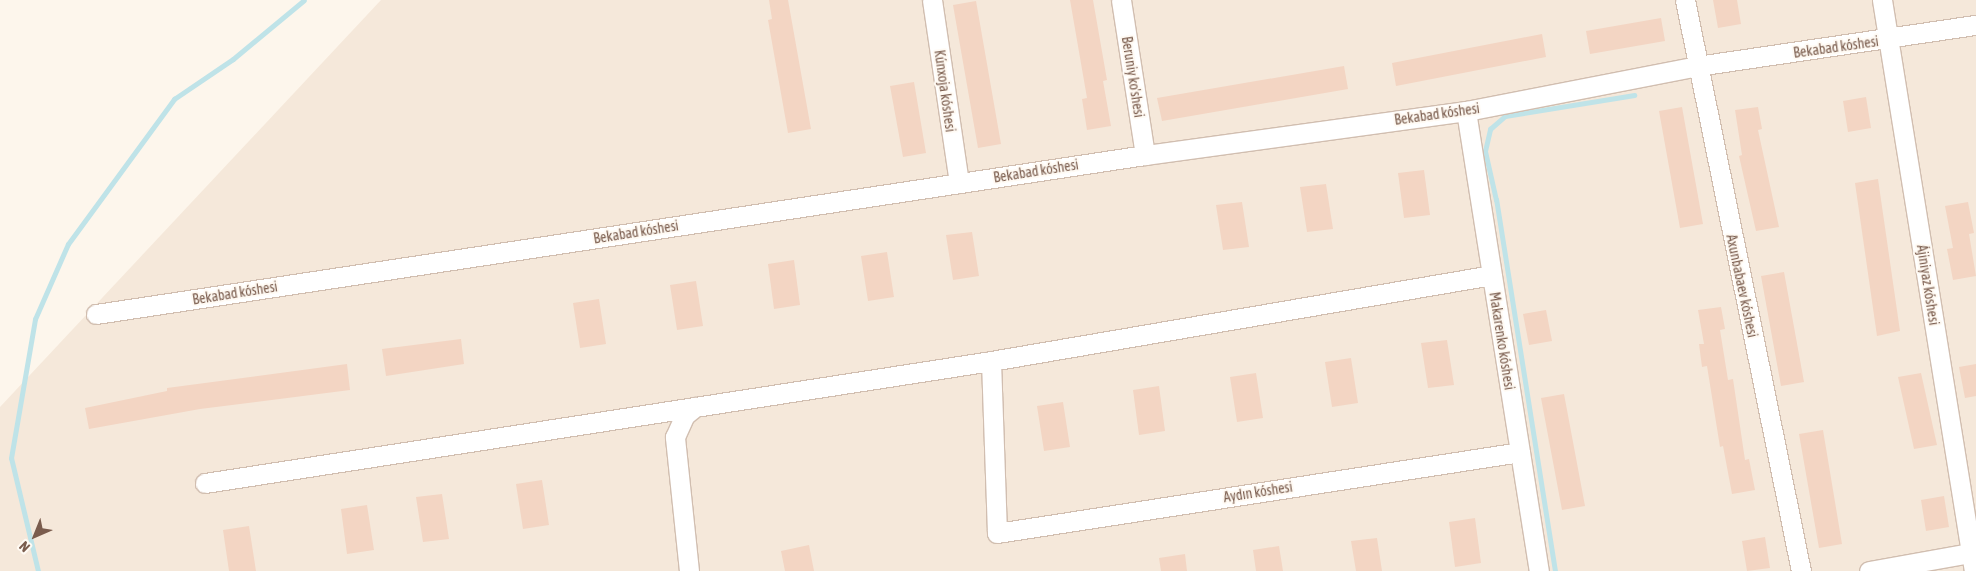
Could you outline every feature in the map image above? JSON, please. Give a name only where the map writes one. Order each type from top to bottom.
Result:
[{"type":"street","name":"Kúnxoja kóshesi","points":[[932,0],[959,183]]},
{"type":"street","name":"Beruniy ko'shesi","points":[[1121,0],[1145,155]]},
{"type":"street","name":"Axunbabaev kóshesi","points":[[1685,0],[1801,571]]},
{"type":"street","name":"Ájiniyaz kóshesi","points":[[1882,0],[1974,559]]},
{"type":"street","name":"Bekabad kóshesi","points":[[96,314],[1145,155],[1466,111],[1697,66],[1976,25]]},
{"type":"street","name":"Makarenko kóshesi","points":[[1466,111],[1539,571]]},
{"type":"street","points":[[204,483],[991,361],[1492,275]]},
{"type":"street","name":"Aydın kóshesi","points":[[991,361],[997,532],[1520,452]]},
{"type":"street","points":[[689,571],[675,437],[685,415],[695,407]]},
{"type":"street","points":[[1869,571],[1974,559]]},
{"type":"shaded area","points":[[381,0],[1976,0],[1976,571],[0,571],[0,407]]},
{"type":"building","points":[[769,0],[788,0],[811,129],[788,133],[768,20],[772,19]]},
{"type":"building","points":[[1070,0],[1093,0],[1107,80],[1103,81],[1111,126],[1087,130],[1082,99],[1087,98]]},
{"type":"building","points":[[1713,0],[1737,0],[1741,24],[1718,28]]},
{"type":"building","points":[[976,1],[1001,144],[978,148],[953,5]]},
{"type":"building","points":[[1661,18],[1665,41],[1590,54],[1586,31]]},
{"type":"building","points":[[1542,34],[1546,57],[1396,86],[1392,63]]},
{"type":"building","points":[[1344,66],[1348,89],[1162,121],[1157,98]]},
{"type":"building","points":[[914,82],[926,153],[903,157],[890,86]]},
{"type":"building","points":[[1866,97],[1871,128],[1848,132],[1843,101]]},
{"type":"building","points":[[1682,107],[1703,224],[1680,228],[1659,111]]},
{"type":"building","points":[[1758,107],[1762,129],[1758,130],[1779,227],[1756,231],[1739,156],[1742,155],[1735,110]]},
{"type":"building","points":[[1424,170],[1430,215],[1404,218],[1398,173]]},
{"type":"building","points":[[1878,179],[1900,331],[1877,336],[1855,183]]},
{"type":"building","points":[[1326,184],[1333,229],[1307,232],[1300,187]]},
{"type":"building","points":[[1242,202],[1249,247],[1223,250],[1216,205]]},
{"type":"building","points":[[1968,202],[1974,233],[1969,234],[1976,276],[1953,280],[1947,249],[1953,248],[1945,206]]},
{"type":"building","points":[[972,232],[979,276],[953,280],[946,235]]},
{"type":"building","points":[[887,252],[894,297],[868,301],[861,256]]},
{"type":"building","points":[[794,260],[800,305],[774,309],[768,264]]},
{"type":"building","points":[[1784,272],[1804,382],[1781,386],[1761,276]]},
{"type":"building","points":[[696,281],[703,326],[677,330],[670,285]]},
{"type":"building","points":[[599,299],[606,344],[580,348],[573,303]]},
{"type":"building","points":[[1721,307],[1725,329],[1720,330],[1728,380],[1733,379],[1745,460],[1749,459],[1755,490],[1732,494],[1723,446],[1720,447],[1707,366],[1702,367],[1699,344],[1704,344],[1698,310]]},
{"type":"building","points":[[1546,310],[1552,341],[1529,345],[1523,314]]},
{"type":"building","points":[[461,339],[464,364],[386,376],[382,349]]},
{"type":"building","points":[[1447,340],[1454,385],[1428,388],[1421,343]]},
{"type":"building","points":[[1351,358],[1358,403],[1332,407],[1325,362]]},
{"type":"building","points":[[347,364],[350,390],[200,409],[89,429],[85,408],[167,391],[167,388]]},
{"type":"building","points":[[1976,364],[1976,396],[1965,398],[1959,367]]},
{"type":"building","points":[[1256,373],[1263,418],[1237,422],[1230,377]]},
{"type":"building","points":[[1921,373],[1937,445],[1914,449],[1898,377]]},
{"type":"building","points":[[1159,386],[1165,431],[1139,435],[1133,390]]},
{"type":"building","points":[[1564,394],[1585,506],[1562,510],[1541,398]]},
{"type":"building","points":[[1063,402],[1070,447],[1044,451],[1037,406]]},
{"type":"building","points":[[1823,430],[1842,544],[1819,548],[1799,434]]},
{"type":"building","points":[[542,480],[549,525],[523,529],[516,484]]},
{"type":"building","points":[[442,494],[449,539],[423,542],[416,497]]},
{"type":"building","points":[[1944,496],[1949,527],[1926,531],[1921,500]]},
{"type":"building","points":[[367,505],[374,550],[347,554],[341,509]]},
{"type":"building","points":[[1475,518],[1481,563],[1455,567],[1449,522]]},
{"type":"building","points":[[249,526],[256,571],[229,571],[223,530]]},
{"type":"building","points":[[1765,537],[1770,568],[1747,571],[1742,541]]},
{"type":"building","points":[[1377,538],[1382,571],[1356,571],[1351,541]]},
{"type":"building","points":[[809,545],[814,571],[785,571],[781,551]]},
{"type":"building","points":[[1279,546],[1283,571],[1256,571],[1253,550]]},
{"type":"building","points":[[1185,554],[1187,571],[1161,571],[1159,558]]},
{"type":"waterway","points":[[38,571],[11,458],[35,319],[68,244],[174,99],[233,59],[304,0]]},
{"type":"waterway","points":[[1555,571],[1496,200],[1485,151],[1490,129],[1505,116],[1634,95]]}]
